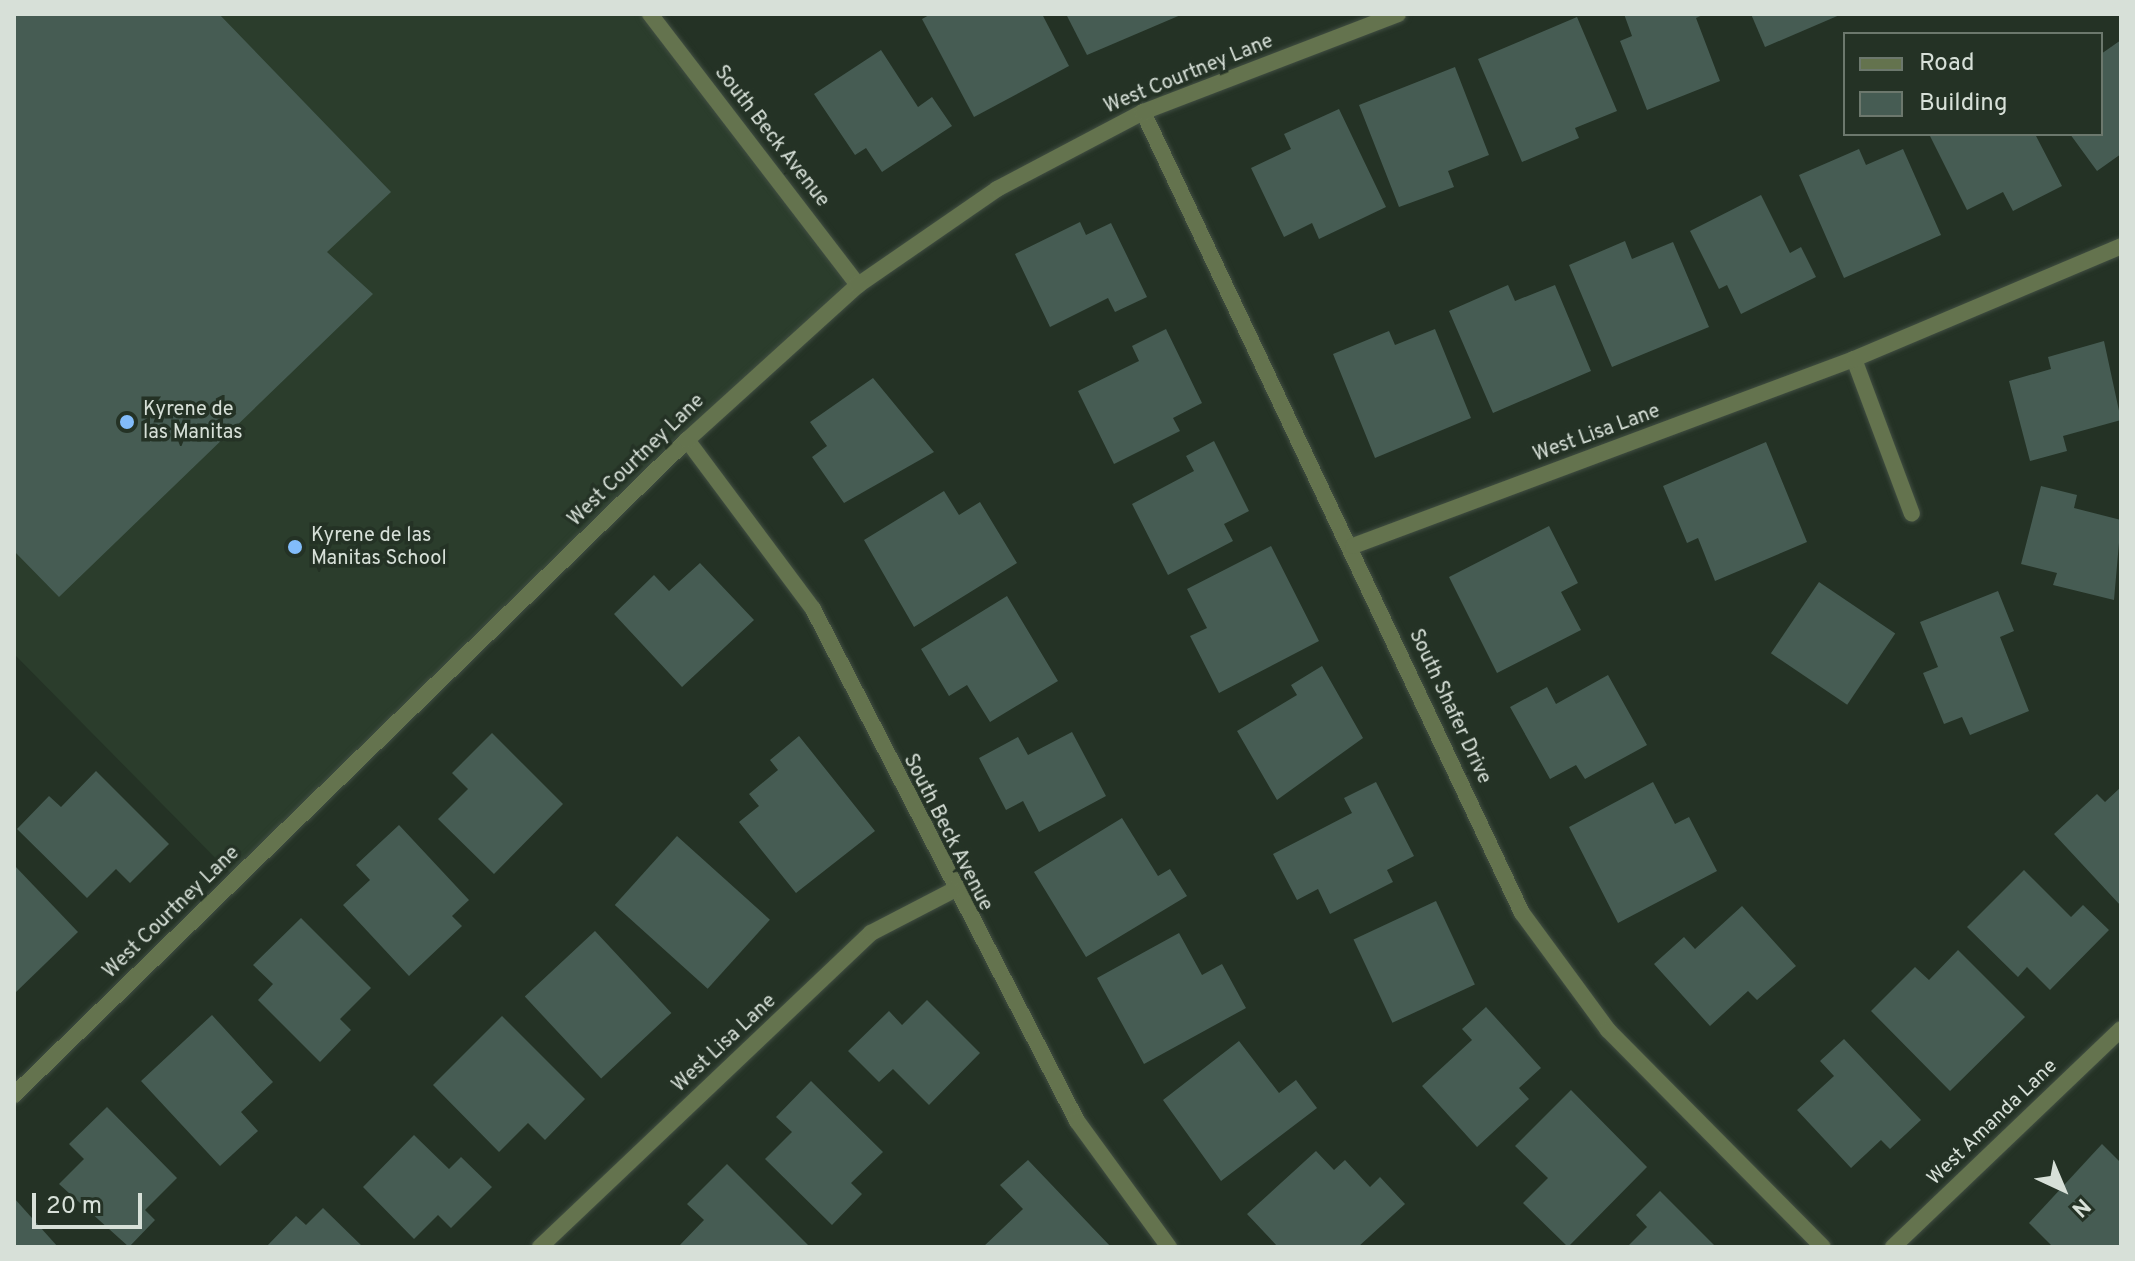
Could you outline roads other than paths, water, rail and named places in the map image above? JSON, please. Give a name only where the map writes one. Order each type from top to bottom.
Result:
[{"type":"street","name":"South Beck Avenue","points":[[650,14],[858,285]]},
{"type":"street","name":"West Courtney Lane","points":[[14,1095],[687,440],[858,285],[997,189],[1143,112],[1398,14]]},
{"type":"street","name":"South Shafer Drive","points":[[1143,112],[1353,546],[1522,913],[1608,1030],[1823,1247]]},
{"type":"street","name":"West Lisa Lane","points":[[1353,546],[1854,359],[2121,246]]},
{"type":"street","points":[[1854,359],[1912,514]]},
{"type":"street","name":"South Beck Avenue","points":[[687,440],[813,609],[952,891],[1077,1121],[1169,1247]]},
{"type":"street","name":"West Lisa Lane","points":[[540,1247],[871,933],[952,891]]},
{"type":"street","name":"West Amanda Lane","points":[[1893,1247],[2121,1029]]},
{"type":"place","name":"Kyrene de las Manitas","points":[[127,422]]},
{"type":"place","name":"Kyrene de las Manitas School","points":[[295,547]]}]
